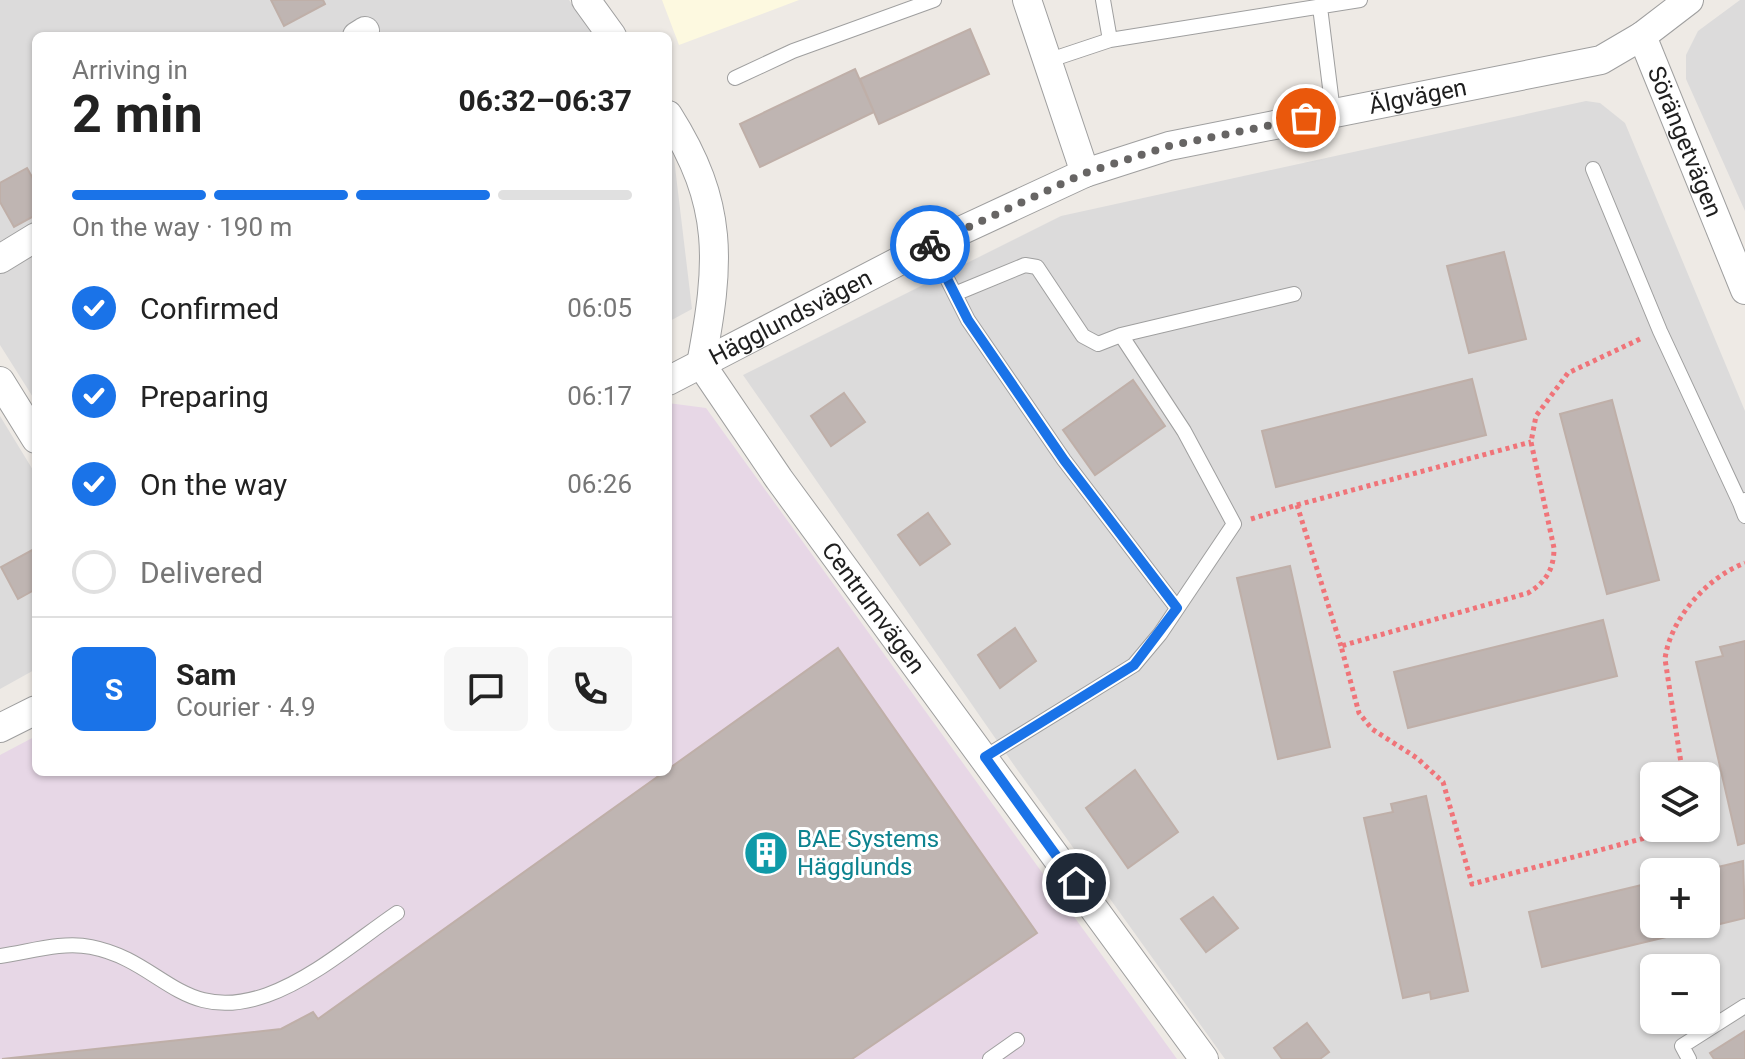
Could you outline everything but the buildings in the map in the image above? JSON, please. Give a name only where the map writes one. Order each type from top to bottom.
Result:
[{"type":"street","points":[[586,0],[609,32]]},
{"type":"street","points":[[1027,0],[1085,173]]},
{"type":"street","name":"Älgvägen","points":[[1085,173],[1169,146],[1601,60],[1642,36],[1689,0]]},
{"type":"street","name":"Sörängetvägen","points":[[1642,36],[1745,290]]},
{"type":"street","points":[[672,122],[698,168],[712,213],[716,241],[711,309],[701,364]]},
{"type":"street","name":"Hägglundsvägen","points":[[672,379],[930,245],[1085,173]]},
{"type":"street","points":[[0,259],[32,239]]},
{"type":"street","name":"Centrumvägen","points":[[701,364],[779,479],[1204,1059]]},
{"type":"street","points":[[0,381],[32,433]]},
{"type":"street","points":[[0,728],[32,712]]},
{"type":"lane","points":[[735,78],[793,51],[934,0]]},
{"type":"lane","points":[[1103,0],[1110,40]]},
{"type":"lane","points":[[1047,61],[1110,40],[1360,0]]},
{"type":"lane","points":[[1320,7],[1333,112]]},
{"type":"lane","points":[[1593,169],[1660,331],[1743,506]]},
{"type":"lane","points":[[930,245],[968,320],[1064,460],[1177,608]]},
{"type":"lane","points":[[957,293],[1025,265],[1037,267],[1083,336],[1098,344],[1121,335],[1294,294]]},
{"type":"lane","points":[[985,757],[1134,665],[1234,524],[1184,431],[1121,335]]},
{"type":"lane","points":[[0,956],[67,946],[91,947],[116,955],[197,1001],[241,1000],[293,984],[397,913]]},
{"type":"lane","points":[[1689,1059],[1682,1046],[1745,1006]]},
{"type":"lane","points":[[990,1059],[1017,1040]]},
{"type":"path","points":[[1341,646],[1528,593],[1540,586],[1554,561],[1554,548],[1531,442],[1536,416],[1568,373],[1660,331]]},
{"type":"path","points":[[1234,524],[1531,442]]},
{"type":"path","points":[[1297,505],[1359,713],[1372,729],[1417,758],[1443,782],[1472,884],[1640,839]]},
{"type":"path","points":[[1681,762],[1665,659],[1667,642],[1698,597],[1719,577],[1745,563]]},
{"type":"shaded area","points":[[0,0],[569,0],[591,32],[32,32],[32,396],[0,345]]},
{"type":"shaded area","points":[[662,0],[799,0],[679,45]]},
{"type":"shaded area","points":[[1740,0],[1745,0],[1745,211],[1686,79],[1686,55],[1698,31]]},
{"type":"shaded area","points":[[1586,101],[1600,103],[1625,123],[1745,411],[1745,1059],[1225,1059],[1016,768],[743,375],[1061,216]]},
{"type":"shaded area","points":[[672,149],[673,150],[692,309],[672,320]]},
{"type":"shaded area","points":[[672,404],[706,408],[1177,1059],[0,1059],[0,755],[32,738],[32,776],[672,776]]},
{"type":"shaded area","points":[[0,416],[32,468],[32,671],[0,689]]},
{"type":"way so far","points":[[930,245],[1085,173],[1169,146],[1306,118]]},
{"type":"place","name":"BAE Systems Hägglunds","points":[[766,853]]},
{"type":"route","points":[[930,245],[968,320],[1064,460],[1177,608],[1134,665],[985,757],[1076,883]]}]
